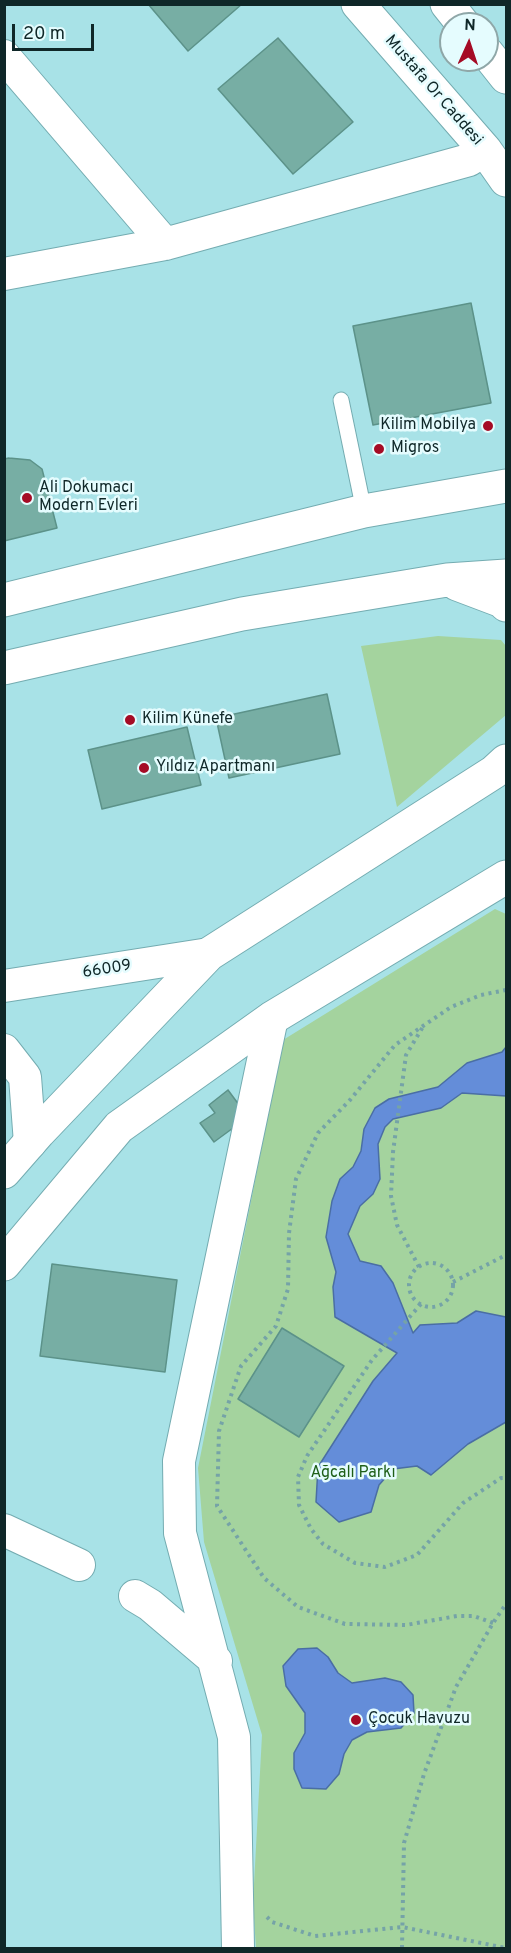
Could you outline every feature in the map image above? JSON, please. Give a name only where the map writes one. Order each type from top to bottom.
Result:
[{"type":"main road","name":"Mustafa Or Caddesi","points":[[358,4],[484,150],[507,180]]},
{"type":"main road","points":[[4,600],[364,511],[507,486]]},
{"type":"main road","points":[[4,668],[242,614],[447,580],[507,576]]},
{"type":"main road","points":[[447,580],[507,605]]},
{"type":"main road","points":[[4,1172],[209,954],[502,760]]},
{"type":"main road","points":[[4,1263],[119,1127],[272,1018],[507,877]]},
{"type":"street","points":[[4,56],[165,244]]},
{"type":"street","points":[[4,274],[165,244],[469,160],[484,150]]},
{"type":"street","name":"66009","points":[[4,986],[209,954]]},
{"type":"street","points":[[237,1948],[234,1737],[216,1661],[180,1533],[179,1461],[272,1018]]},
{"type":"street","points":[[4,1050],[25,1077],[30,1143]]},
{"type":"street","points":[[4,1530],[79,1565]]},
{"type":"street","points":[[135,1596],[150,1605],[216,1661]]},
{"type":"lane","points":[[341,400],[364,511]]},
{"type":"path","points":[[493,1623],[474,1616],[457,1616],[406,1625],[345,1624],[298,1607],[264,1578],[217,1506],[219,1431],[241,1366],[276,1326],[288,1289],[289,1233],[296,1179],[318,1133],[350,1100],[395,1045],[451,1007],[481,995],[507,990]]},
{"type":"path","points":[[419,1268],[397,1225],[392,1196],[402,1077],[406,1055],[425,1024]]},
{"type":"path","points":[[453,1282],[507,1255]]},
{"type":"path","points":[[433,1264],[446,1269],[453,1282],[453,1288],[446,1301],[434,1307],[421,1304],[411,1294],[413,1273],[419,1268],[433,1264]]},
{"type":"path","points":[[421,1304],[372,1360],[307,1456],[298,1477],[299,1505],[311,1529],[322,1544],[355,1563],[385,1567],[417,1555],[463,1503],[501,1478],[507,1478]]},
{"type":"path","points":[[402,1948],[404,1843],[424,1774],[456,1688],[493,1623],[507,1604]]},
{"type":"path","points":[[259,1910],[272,1922],[315,1936],[402,1927],[507,1948]]},
{"type":"green space","points":[[438,636],[501,640],[506,646],[506,715],[397,807],[361,646]]},
{"type":"green space","name":"Ağcalı Parkı","points":[[495,909],[506,914],[506,1948],[256,1948],[253,1903],[262,1735],[204,1542],[198,1468],[283,1040]]},
{"type":"water","points":[[506,1047],[506,1096],[462,1093],[441,1108],[393,1119],[385,1127],[378,1144],[380,1179],[373,1194],[360,1206],[348,1234],[360,1261],[381,1266],[393,1283],[413,1333],[420,1325],[457,1323],[476,1311],[506,1317],[506,1422],[468,1444],[431,1475],[417,1466],[393,1469],[379,1485],[371,1512],[339,1522],[316,1502],[318,1467],[373,1381],[397,1353],[335,1317],[333,1287],[336,1272],[326,1237],[332,1201],[340,1179],[353,1167],[361,1151],[364,1129],[375,1108],[389,1099],[438,1087],[467,1063],[502,1052]]},
{"type":"water","name":"Çocuk Havuzu","points":[[317,1648],[328,1657],[338,1673],[352,1683],[385,1678],[401,1682],[413,1695],[414,1713],[401,1728],[367,1732],[352,1740],[344,1754],[339,1774],[326,1789],[302,1788],[294,1769],[294,1753],[305,1733],[305,1713],[286,1686],[283,1666],[298,1649]]},
{"type":"building","points":[[148,4],[242,4],[188,51]]},
{"type":"building","points":[[278,38],[353,122],[293,174],[218,89]]},
{"type":"building","points":[[471,303],[491,403],[373,425],[353,326]]},
{"type":"building","name":"Ali Dokumacı Modern Evleri","points":[[4,459],[30,460],[42,469],[57,528],[4,541]]},
{"type":"building","points":[[327,694],[340,754],[229,778],[216,718]]},
{"type":"building","name":"Yıldız Apartmanı","points":[[187,727],[201,785],[102,809],[88,750]]},
{"type":"building","points":[[228,1090],[248,1117],[214,1142],[200,1123],[215,1113],[209,1105]]},
{"type":"building","points":[[52,1264],[177,1280],[165,1372],[40,1356]]},
{"type":"building","points":[[282,1328],[344,1366],[299,1437],[238,1399]]},
{"type":"place","name":"Kilim Mobilya","points":[[488,426]]},
{"type":"place","name":"Migros","points":[[379,449]]},
{"type":"place","name":"Ali Dokumacı Modern Evleri","points":[[27,498]]},
{"type":"place","name":"Kilim Künefe","points":[[130,720]]},
{"type":"place","name":"Yıldız Apartmanı","points":[[144,768]]},
{"type":"place","name":"Çocuk Havuzu","points":[[356,1720]]}]
